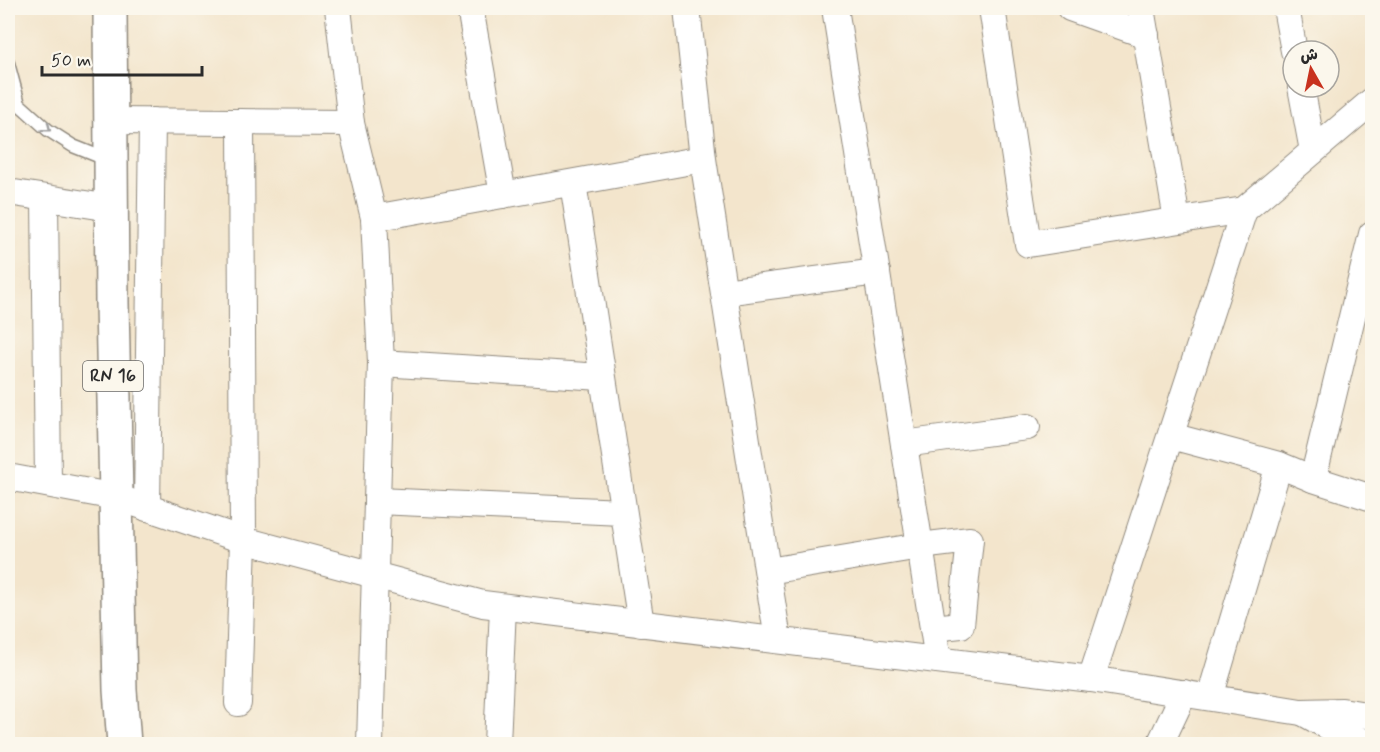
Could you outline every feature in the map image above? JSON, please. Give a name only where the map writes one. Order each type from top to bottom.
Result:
[{"type":"main road","name":"RN 16","points":[[110,8],[116,497],[120,690],[124,744]]},
{"type":"street","points":[[338,8],[351,123],[374,218],[381,363],[370,744]]},
{"type":"street","points":[[470,8],[503,195]]},
{"type":"street","points":[[687,8],[703,159],[778,640]]},
{"type":"street","points":[[835,8],[938,660]]},
{"type":"street","points":[[992,8],[1028,244],[1244,210]]},
{"type":"street","points":[[1070,8],[1146,35]]},
{"type":"street","points":[[1141,8],[1177,220]]},
{"type":"street","points":[[1286,8],[1292,39]]},
{"type":"street","points":[[1303,99],[1313,151]]},
{"type":"street","points":[[1091,679],[1244,210],[1372,100]]},
{"type":"street","points":[[111,121],[351,123]]},
{"type":"street","points":[[147,508],[152,121]]},
{"type":"street","points":[[238,703],[243,540],[241,122]]},
{"type":"street","points":[[374,218],[703,159]]},
{"type":"street","points":[[573,183],[641,624]]},
{"type":"street","points":[[8,192],[111,208]]},
{"type":"street","points":[[45,198],[48,484]]},
{"type":"street","points":[[1313,479],[1372,234]]},
{"type":"street","points":[[724,292],[877,272]]},
{"type":"street","points":[[381,363],[602,377]]},
{"type":"street","points":[[904,444],[1027,427]]},
{"type":"street","points":[[1171,436],[1279,465],[1313,479],[1372,498]]},
{"type":"street","points":[[1210,697],[1279,465]]},
{"type":"street","points":[[8,477],[116,497],[243,540],[483,604],[1091,679],[1301,712],[1342,711],[1372,716]]},
{"type":"street","points":[[377,501],[622,512]]},
{"type":"street","points":[[768,571],[970,540],[961,624],[933,628]]},
{"type":"street","points":[[497,744],[503,607]]},
{"type":"street","points":[[1160,744],[1184,693]]},
{"type":"street","points":[[1301,712],[1336,731],[1371,744],[1372,729]]},
{"type":"lane","points":[[8,63],[19,104],[48,130],[73,146],[111,161]]}]
